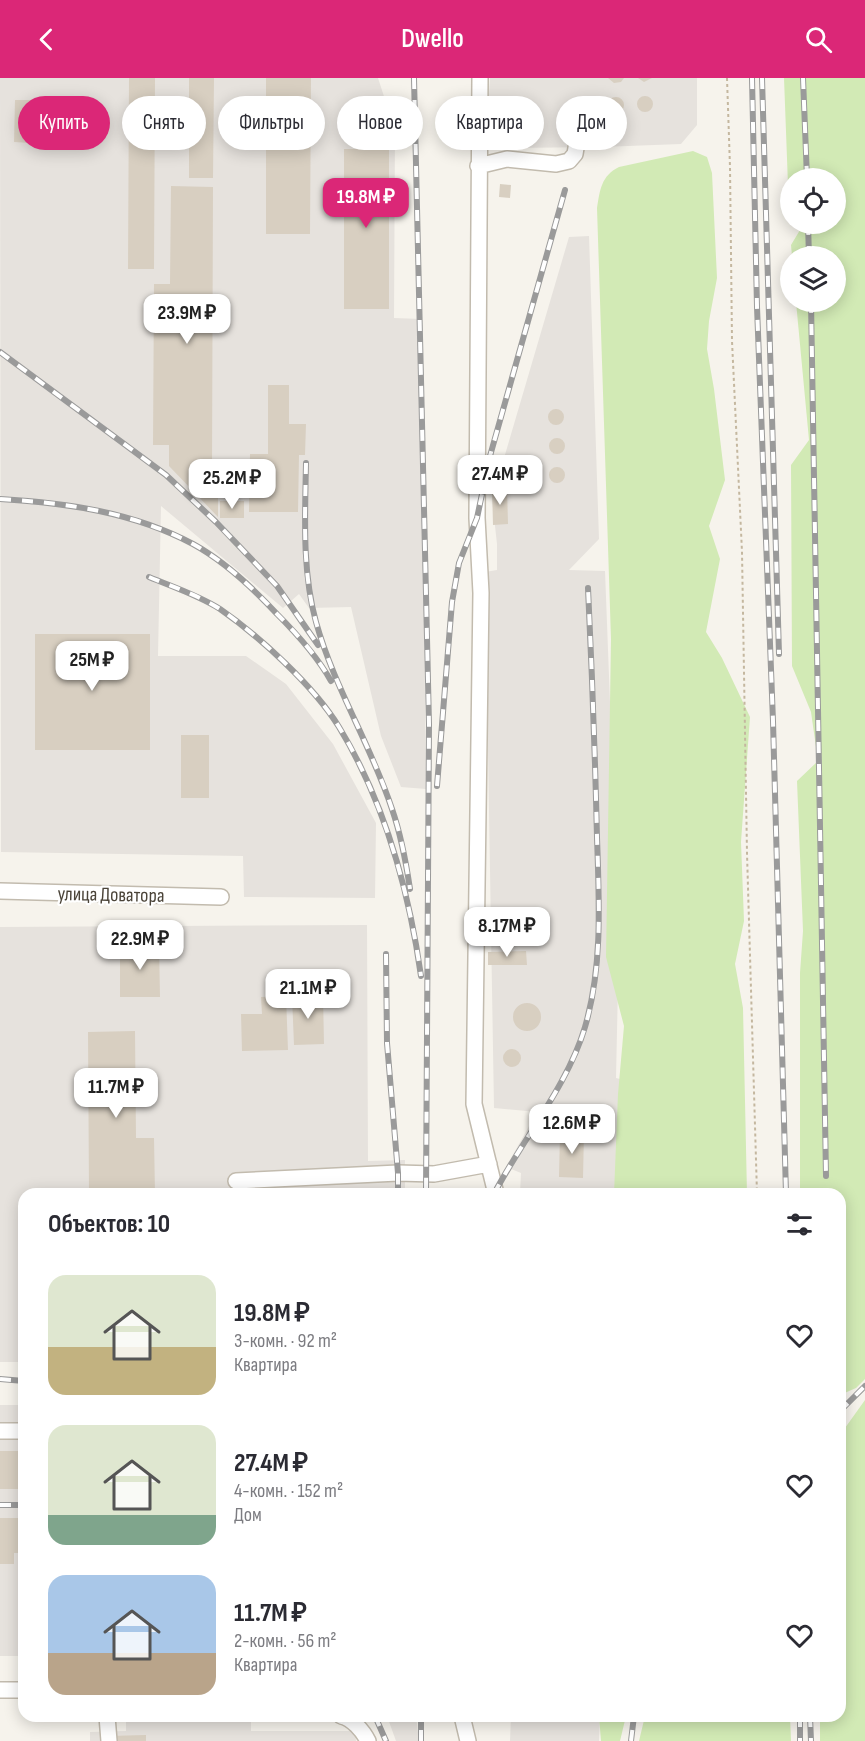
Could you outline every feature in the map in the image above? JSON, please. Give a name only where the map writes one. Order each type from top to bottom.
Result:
[{"type":"street","points":[[480,78],[477,518],[481,592],[474,1104],[495,1188]]},
{"type":"street","points":[[478,166],[507,159],[556,164],[569,161],[576,150]]},
{"type":"street","name":"улица Доватора","points":[[0,891],[221,897]]},
{"type":"street","points":[[236,1181],[442,1173],[489,1164]]},
{"type":"street","points":[[0,1431],[18,1431]]},
{"type":"street","points":[[0,1690],[18,1690]]},
{"type":"street","points":[[107,1722],[109,1741]]},
{"type":"street","points":[[353,1722],[368,1741]]},
{"type":"street","points":[[463,1722],[468,1741]]},
{"type":"path","points":[[727,78],[732,341],[742,552],[747,853],[757,1188]]},
{"type":"shaded area","points":[[0,78],[378,78],[384,96],[337,96],[337,150],[395,150],[394,318],[421,319],[426,789],[401,787],[381,736],[351,607],[309,608],[299,594],[283,608],[161,506],[158,656],[246,656],[286,684],[333,744],[376,823],[375,898],[244,897],[243,856],[1,852]]},
{"type":"shaded area","points":[[490,78],[697,78],[697,125],[681,144],[627,146],[627,96],[556,96],[556,147],[544,148],[544,96],[489,96]]},
{"type":"shaded area","points":[[589,236],[599,539],[569,570],[605,571],[619,938],[616,1078],[620,1079],[618,1188],[520,1188],[521,1173],[506,1167],[537,1112],[494,1108],[485,572],[497,570],[497,544],[492,499],[569,237]]},
{"type":"shaded area","points":[[367,925],[368,1161],[405,1160],[405,1188],[18,1188],[18,1362],[0,1362],[0,927]]},
{"type":"shaded area","points":[[0,1405],[18,1405],[18,1656],[0,1656]]},
{"type":"shaded area","points":[[126,1722],[251,1722],[251,1731],[355,1731],[356,1741],[90,1741],[90,1732],[126,1731]]},
{"type":"shaded area","points":[[389,1722],[417,1722],[419,1741],[396,1741]]},
{"type":"shaded area","points":[[511,1722],[600,1722],[599,1741],[510,1741]]},
{"type":"green space","points":[[784,78],[865,78],[865,1379],[856,1388],[846,1392],[846,1188],[800,1188],[800,973],[803,931],[797,781],[818,761],[811,712],[792,666],[791,465],[809,440],[797,312],[846,312],[846,246],[791,245],[798,234],[846,234],[846,168],[787,168]]},
{"type":"green space","points":[[693,151],[707,157],[712,173],[717,278],[709,321],[707,349],[725,480],[709,526],[720,559],[706,632],[722,658],[750,717],[741,842],[744,921],[735,964],[743,1008],[747,1188],[614,1188],[618,1094],[624,1026],[606,957],[611,639],[597,208],[605,179],[619,167]]},
{"type":"green space","points":[[865,1400],[865,1741],[820,1741],[820,1722],[846,1722],[846,1427]]},
{"type":"green space","points":[[599,1722],[625,1722],[620,1741],[601,1741]]},
{"type":"green space","points":[[644,1722],[790,1722],[791,1741],[639,1741]]},
{"type":"building","points":[[129,78],[155,78],[155,96],[129,96]]},
{"type":"building","points":[[189,78],[214,78],[213,178],[189,178],[189,150],[206,150],[206,96],[189,96]]},
{"type":"building","points":[[266,78],[311,78],[311,96],[266,96]]},
{"type":"building","points":[[608,78],[624,78],[621,82],[614,83]]},
{"type":"building","points":[[638,78],[652,78],[644,82]]},
{"type":"building","points":[[645,96],[651,98],[653,104],[651,110],[645,112],[639,110],[637,104],[639,98]]},
{"type":"building","points":[[15,100],[18,100],[18,142],[14,142]]},
{"type":"building","points":[[129,150],[155,150],[154,269],[128,269]]},
{"type":"building","points":[[266,150],[311,150],[310,234],[266,234]]},
{"type":"building","points":[[344,150],[389,150],[389,309],[344,309]]},
{"type":"building","points":[[500,184],[511,185],[510,198],[499,197]]},
{"type":"building","points":[[171,186],[213,187],[212,470],[218,470],[218,517],[169,466],[169,445],[153,445],[154,284],[170,284]]},
{"type":"building","points":[[268,385],[289,385],[289,424],[306,424],[305,455],[299,455],[298,512],[249,512],[250,454],[268,454]]},
{"type":"building","points":[[556,409],[562,411],[564,417],[562,423],[556,425],[550,423],[548,417],[550,411]]},
{"type":"building","points":[[557,438],[563,440],[565,446],[563,452],[557,454],[551,452],[549,446],[551,440]]},
{"type":"building","points":[[557,467],[563,469],[565,475],[563,481],[557,483],[551,481],[549,475],[551,469]]},
{"type":"building","points":[[507,486],[508,524],[493,525],[492,487]]},
{"type":"building","points":[[220,501],[244,501],[244,518],[220,518]]},
{"type":"building","points":[[35,634],[150,634],[150,750],[35,750]]},
{"type":"building","points":[[181,735],[209,735],[209,798],[181,798]]},
{"type":"building","points":[[120,945],[159,945],[160,997],[120,997]]},
{"type":"building","points":[[526,951],[527,965],[488,965],[488,952]]},
{"type":"building","points":[[323,995],[324,1044],[294,1045],[292,996]]},
{"type":"building","points":[[286,996],[288,1050],[242,1051],[241,1014],[262,1014],[261,997]]},
{"type":"building","points":[[527,1003],[537,1007],[541,1017],[537,1027],[527,1031],[517,1027],[513,1017],[517,1007]]},
{"type":"building","points":[[135,1031],[136,1138],[154,1138],[155,1188],[89,1188],[88,1032]]},
{"type":"building","points":[[508,1049],[516,1049],[521,1054],[519,1065],[508,1067],[503,1062],[503,1054]]},
{"type":"building","points":[[560,1133],[584,1133],[583,1178],[559,1177]]},
{"type":"building","points":[[0,1451],[18,1451],[18,1489],[0,1489]]},
{"type":"building","points":[[0,1518],[18,1518],[18,1553],[14,1553],[14,1564],[0,1564]]},
{"type":"building","points":[[146,1735],[146,1741],[107,1741],[107,1736]]},
{"type":"railway","points":[[414,78],[429,724],[426,1188]]},
{"type":"railway","points":[[752,78],[757,307],[773,721],[786,1188]]},
{"type":"railway","points":[[762,78],[779,654]]},
{"type":"railway","points":[[803,78],[807,168]]},
{"type":"railway","points":[[437,786],[452,602],[459,563],[477,518],[490,456],[565,190]]},
{"type":"railway","points":[[808,234],[809,246]]},
{"type":"railway","points":[[811,312],[826,1176]]},
{"type":"railway","points":[[0,352],[166,475],[216,522],[277,586],[318,645]]},
{"type":"railway","points":[[306,463],[306,563],[316,622],[333,670],[392,809],[403,849],[410,889]]},
{"type":"railway","points":[[0,499],[50,503],[99,511],[147,524],[193,544],[227,567],[258,594],[292,629],[331,681]]},
{"type":"railway","points":[[149,577],[203,600],[235,620],[268,647],[301,679],[339,727],[355,755],[382,816],[402,879],[421,976]]},
{"type":"railway","points":[[497,1188],[568,1070],[585,1027],[595,980],[598,885],[588,588]]},
{"type":"railway","points":[[386,954],[387,1043],[398,1188]]},
{"type":"railway","points":[[0,1379],[18,1380]]},
{"type":"railway","points":[[846,1405],[865,1386]]},
{"type":"railway","points":[[0,1505],[18,1505]]},
{"type":"railway","points":[[378,1722],[386,1741]]},
{"type":"railway","points":[[421,1722],[421,1741]]},
{"type":"railway","points":[[631,1741],[633,1722]]},
{"type":"railway","points":[[800,1722],[800,1741]]},
{"type":"railway","points":[[810,1722],[811,1741]]}]
